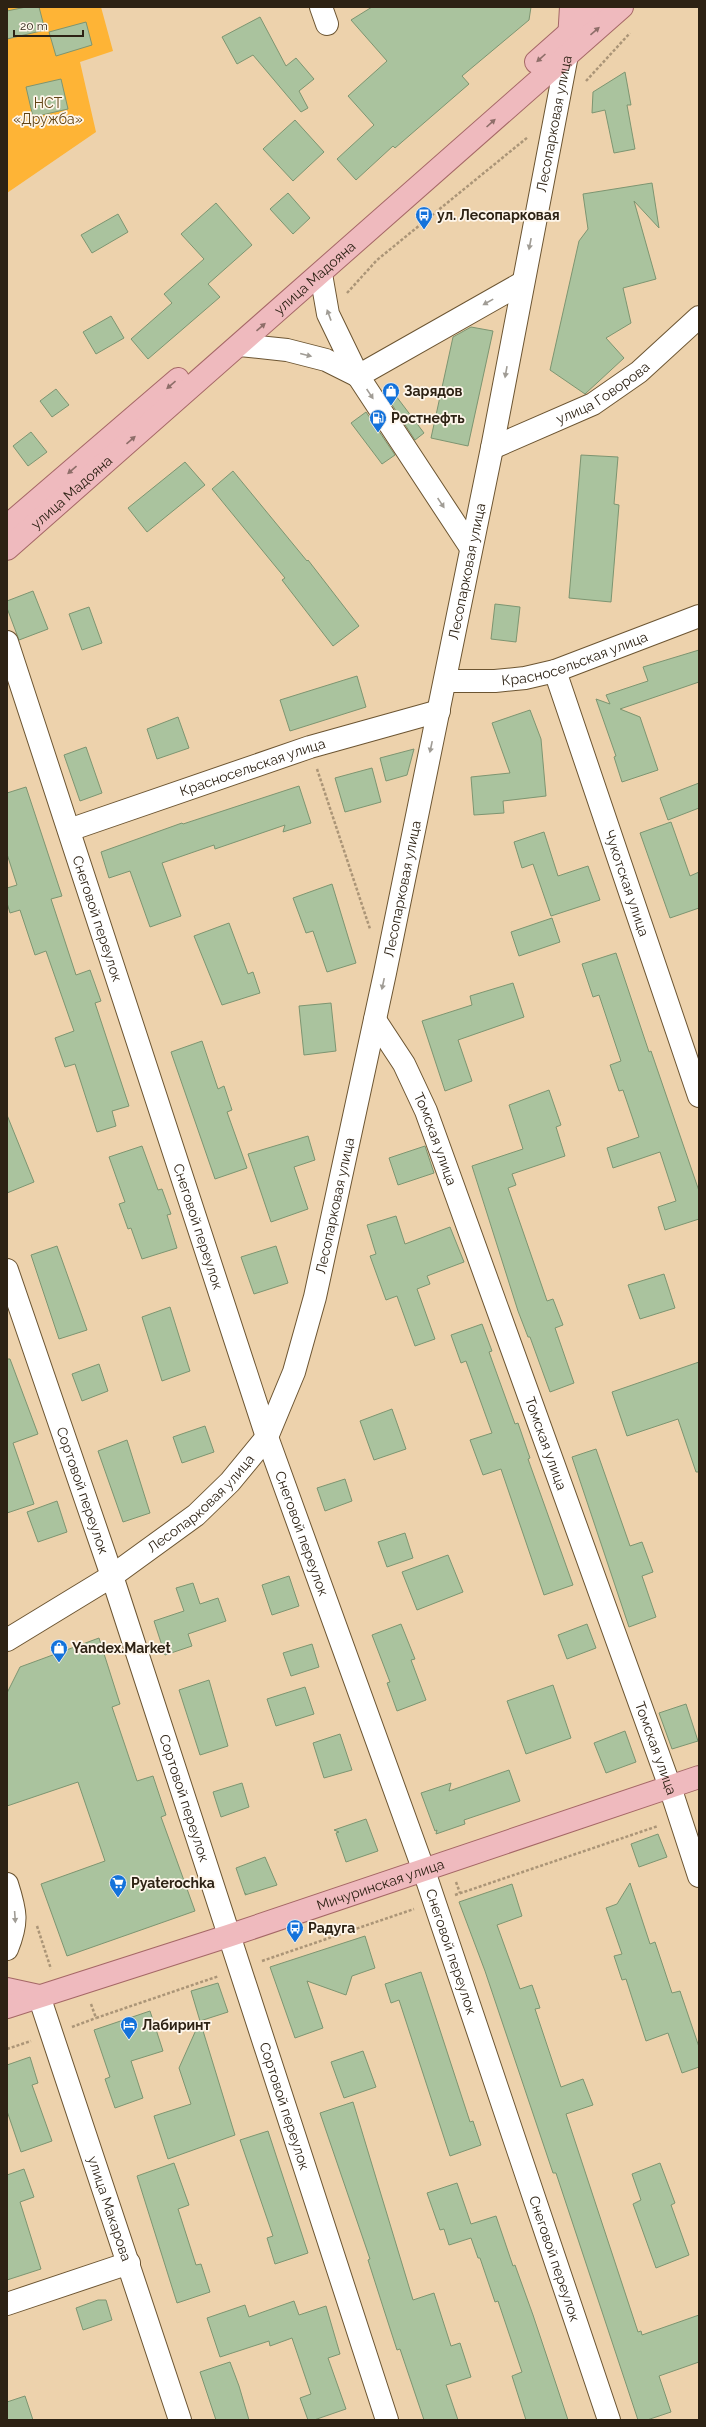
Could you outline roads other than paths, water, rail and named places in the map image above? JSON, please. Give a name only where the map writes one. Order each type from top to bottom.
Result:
[{"type":"main road","name":"Лесопарковая улица","points":[[567,55],[571,7]]},
{"type":"main road","name":"улица Мадояна","points":[[7,526],[388,198],[570,32],[613,8]]},
{"type":"main road","name":"улица Мадояна","points":[[7,549],[321,274],[567,55],[613,8]]},
{"type":"main road","name":"Мичуринская улица","points":[[7,2007],[424,1871],[699,1777]]},
{"type":"main road","points":[[7,1988],[39,1996]]},
{"type":"street","name":"Лесопарковая улица","points":[[7,1640],[112,1576],[196,1515],[230,1482],[267,1437],[294,1372],[316,1297],[375,1020],[492,448],[522,283],[567,55]]},
{"type":"street","points":[[321,274],[328,314],[358,376],[471,548]]},
{"type":"street","points":[[358,376],[522,283]]},
{"type":"street","name":"улица Говорова","points":[[492,448],[593,404],[639,372],[699,317]]},
{"type":"street","points":[[240,345],[287,350],[326,360],[358,376]]},
{"type":"street","name":"Красносельская улица","points":[[445,681],[495,681],[525,678],[555,670],[699,616]]},
{"type":"street","name":"Снеговой переулок","points":[[7,642],[267,1437],[424,1871],[609,2420]]},
{"type":"street","name":"Чукотская улица","points":[[555,670],[699,1096]]},
{"type":"street","name":"Красносельская улица","points":[[69,830],[310,747],[439,711]]},
{"type":"street","name":"Томская улица","points":[[375,1020],[404,1064],[426,1111],[670,1787],[699,1876]]},
{"type":"street","name":"Сортовой переулок","points":[[7,1270],[112,1576],[228,1936],[387,2420]]},
{"type":"street","points":[[7,1884],[16,1916],[15,1927],[7,1949]]},
{"type":"street","name":"улица Макарова","points":[[39,1996],[180,2420]]},
{"type":"street","points":[[7,2304],[129,2263]]},
{"type":"place","name":"ул. Лесопарковая","points":[[424,230]]},
{"type":"place","name":"Зарядов","points":[[391,406]]},
{"type":"place","name":"Ростнефть","points":[[378,433]]},
{"type":"place","name":"Yandex.Market","points":[[59,1663]]},
{"type":"place","name":"Pyaterochka","points":[[118,1898]]},
{"type":"place","name":"Радуга","points":[[295,1943]]},
{"type":"place","name":"Лабиринт","points":[[129,2040]]},
{"type":"park label","name":"НСТ «Дружба»","points":[[48,112]]}]
